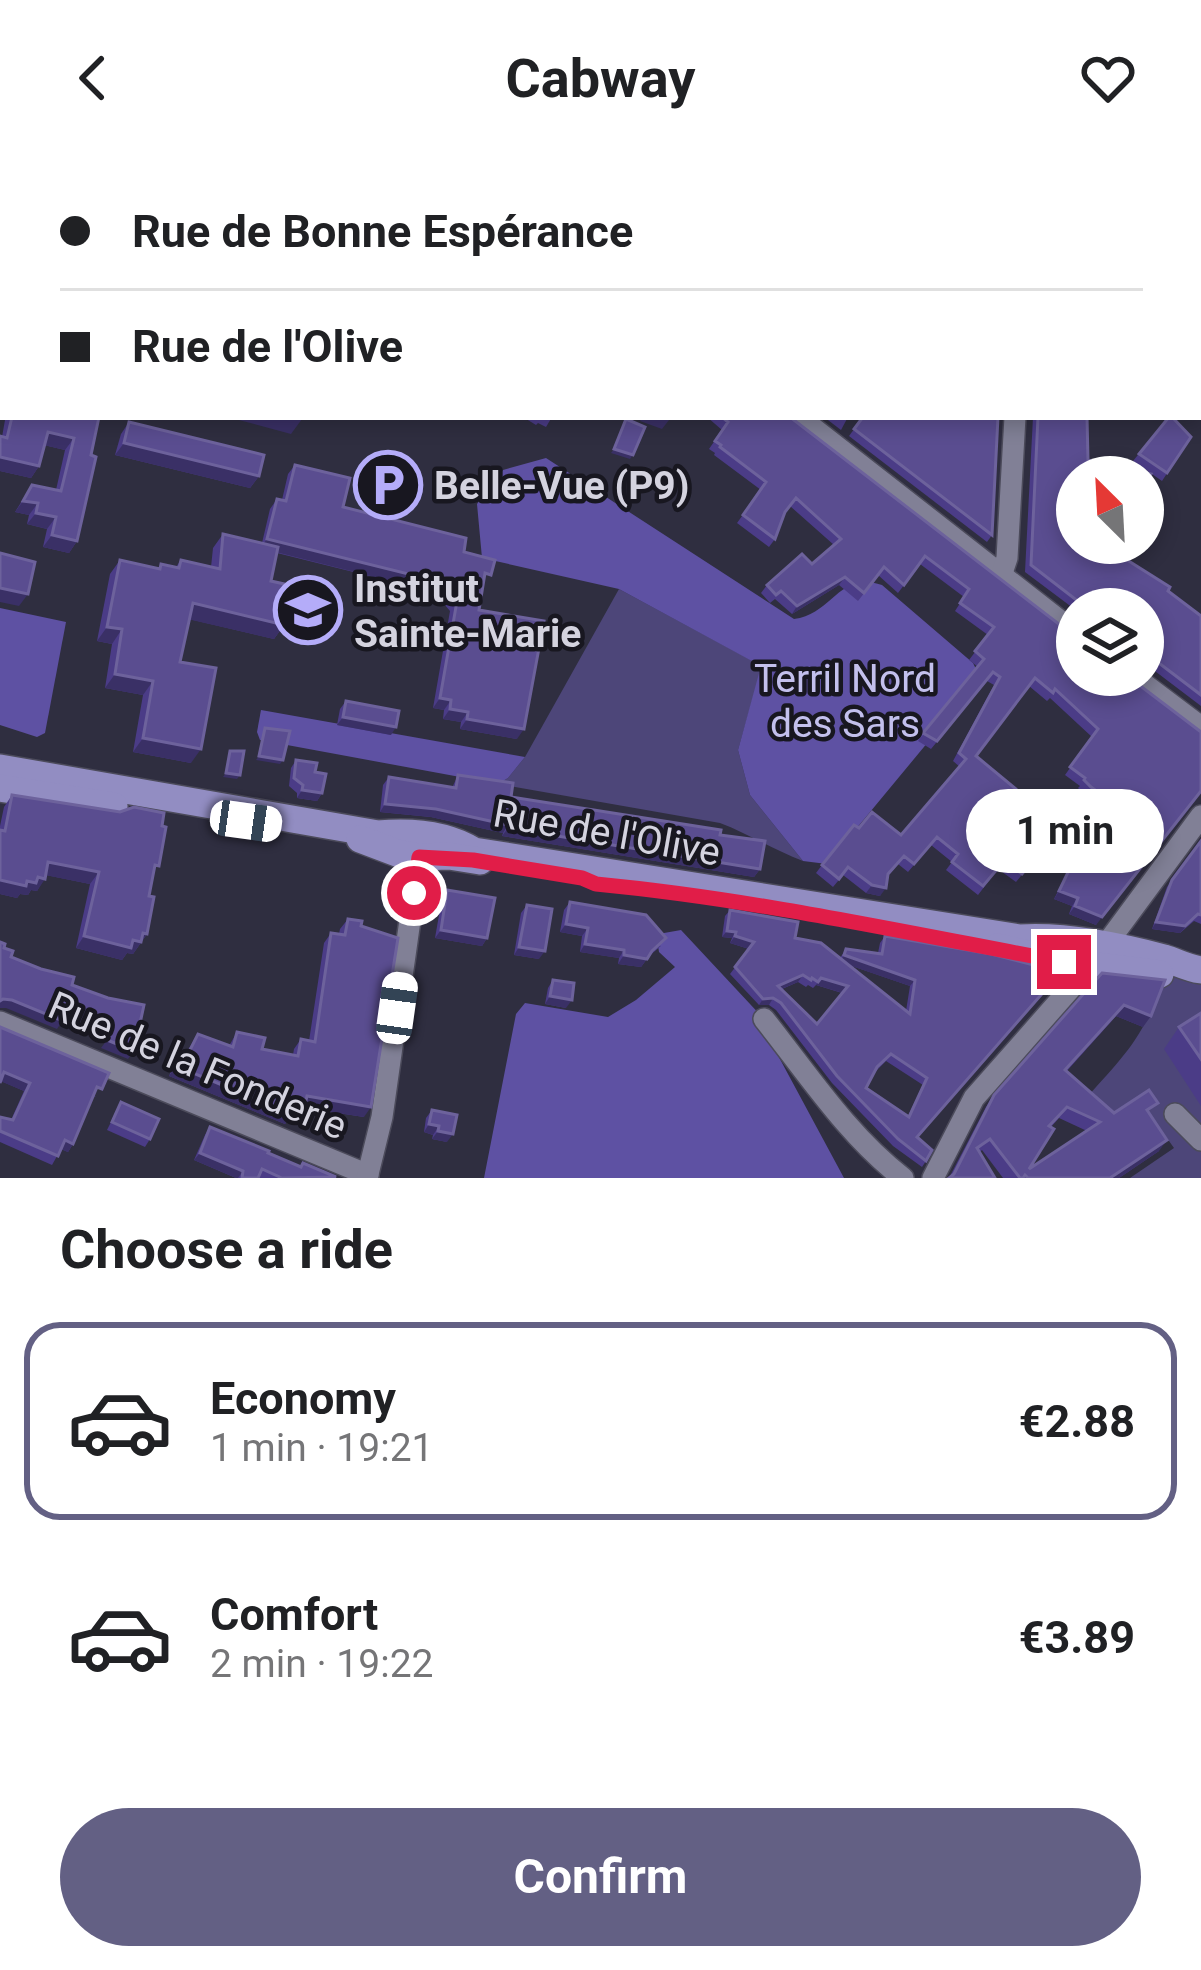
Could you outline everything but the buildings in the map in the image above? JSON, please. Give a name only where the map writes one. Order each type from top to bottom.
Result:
[{"type":"main road","name":"Rue de l'Olive","points":[[0,768],[378,834],[402,831],[455,839],[472,849],[1020,938],[1039,937],[1099,955],[1201,974]]},
{"type":"main road","name":"Rue de l'Olive","points":[[0,788],[221,824],[246,821],[359,838],[419,857],[473,860],[596,884],[722,900],[1064,962],[1099,955],[1134,960],[1149,955],[1201,974]]},
{"type":"street","points":[[803,420],[1056,618]]},
{"type":"street","points":[[1001,576],[1007,558],[1015,420]]},
{"type":"street","points":[[1159,696],[1201,728]]},
{"type":"street","points":[[933,1178],[974,1098],[1099,955],[1201,816]]},
{"type":"street","points":[[368,1177],[382,1117],[419,857],[429,846],[472,849]]},
{"type":"street","points":[[764,1019],[842,1117],[903,1178]]},
{"type":"street","name":"Rue de la Fonderie","points":[[0,1022],[368,1177]]},
{"type":"street","points":[[1175,1114],[1201,1140]]},
{"type":"shaded area","points":[[619,589],[762,666],[738,750],[750,795],[803,861],[720,823],[498,784],[525,757]]},
{"type":"shaded area","points":[[1161,970],[1201,977],[1201,1178],[1130,1178],[1174,1148],[1142,1103],[1108,1126],[1081,1104],[1142,1028]]},
{"type":"green space","name":"Terril Nord des Sars","points":[[546,458],[794,619],[856,583],[882,585],[973,663],[978,673],[967,695],[827,864],[803,861],[750,795],[738,750],[761,666],[619,589],[482,558],[477,504],[503,470]]},
{"type":"green space","points":[[0,608],[66,622],[45,733],[37,737],[0,725]]},
{"type":"green space","points":[[261,710],[525,757],[498,784],[260,740]]},
{"type":"green space","points":[[681,930],[764,1019],[761,1024],[844,1178],[484,1178],[516,1014],[525,1003],[608,1017],[675,967],[659,952],[657,939]]},
{"type":"place","name":"Belle-Vue (P9)","points":[[388,485]]},
{"type":"place","name":"Institut Sainte-Marie","points":[[308,610]]},
{"type":"route","points":[[414,893],[419,857],[449,856],[1064,962]]}]
